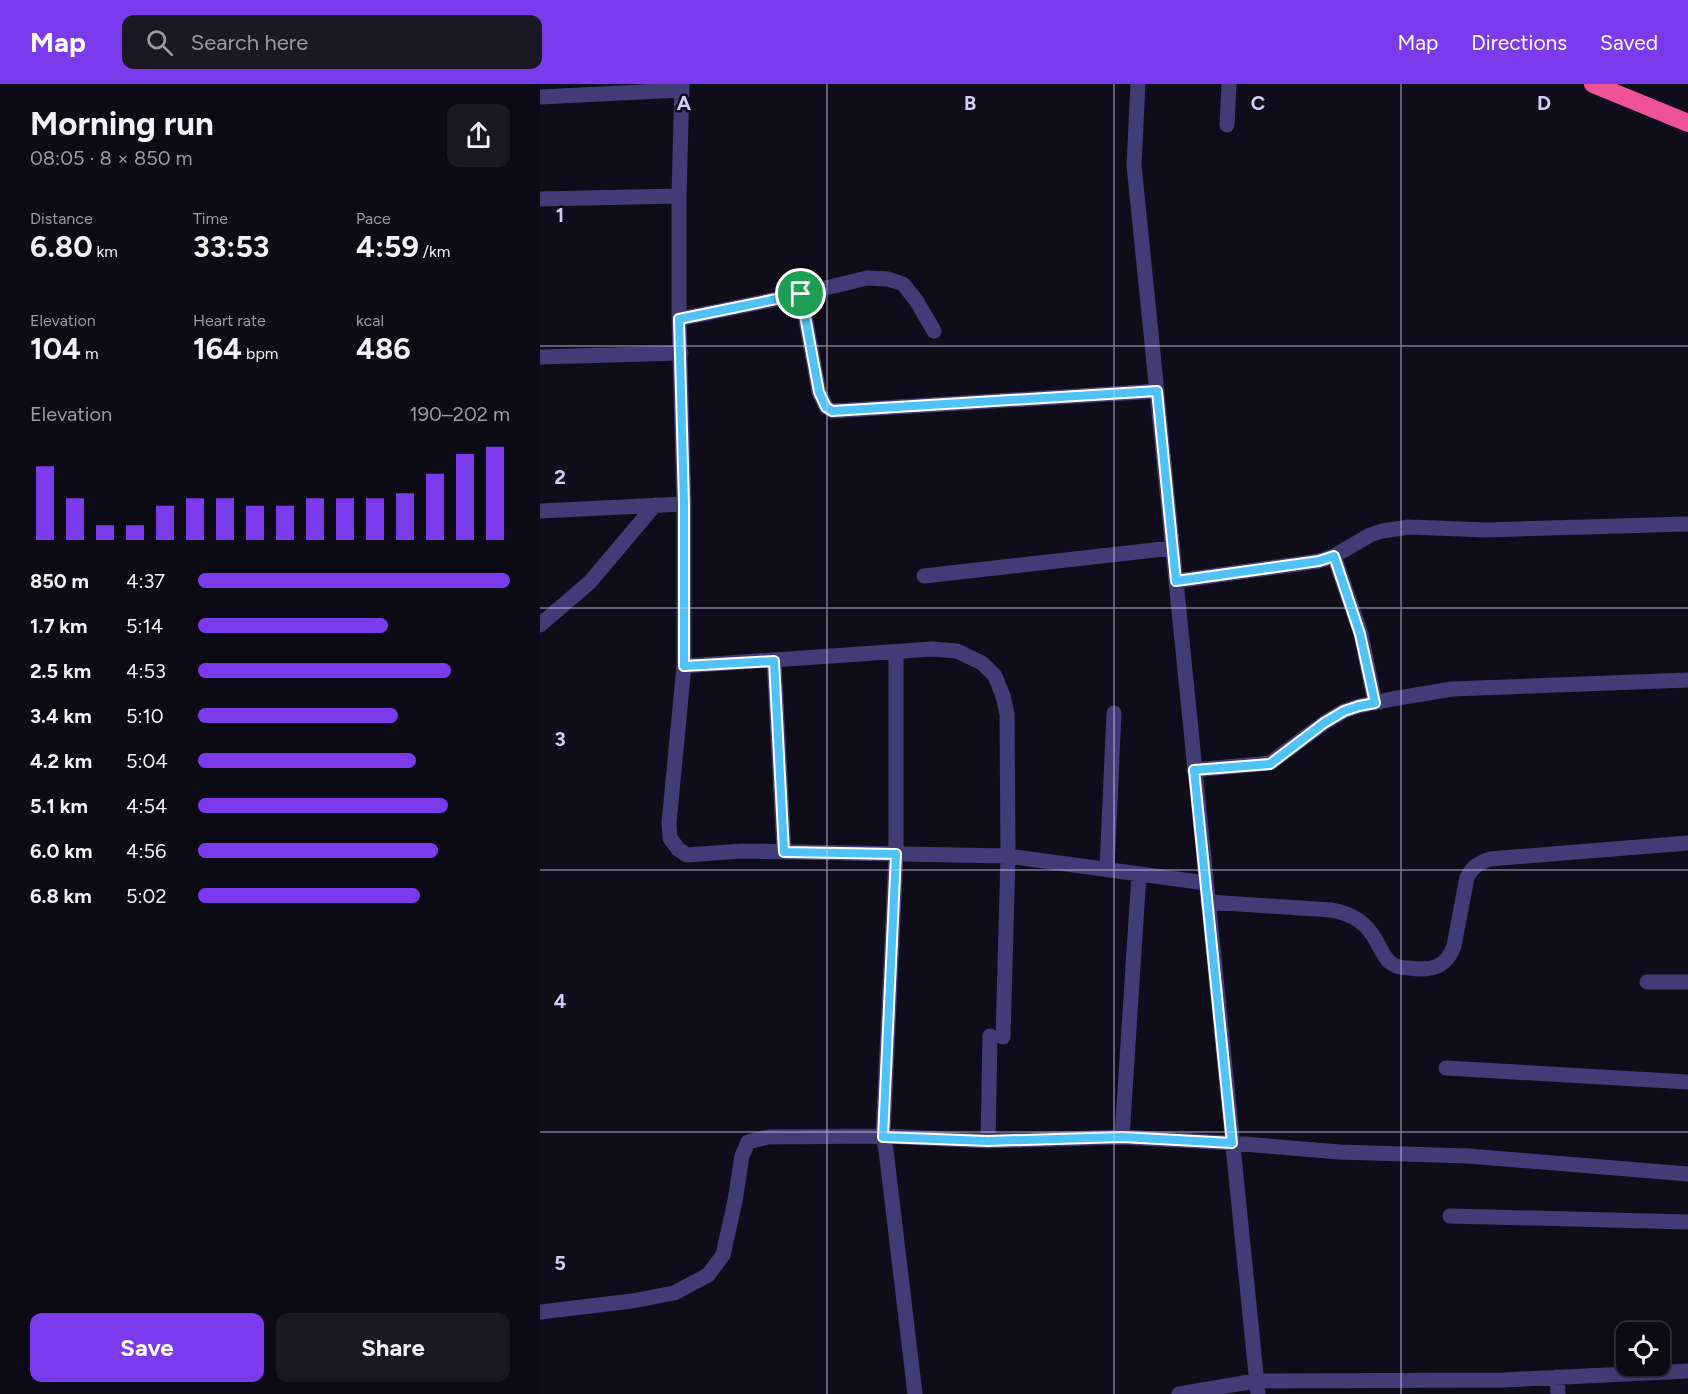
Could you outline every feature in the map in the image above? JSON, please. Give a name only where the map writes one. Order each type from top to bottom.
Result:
[{"type":"highway","points":[[1593,84],[1688,123]]},
{"type":"street","points":[[1138,84],[1134,165],[1257,1387]]},
{"type":"street","points":[[1227,125],[1229,84]]},
{"type":"street","points":[[540,97],[682,87],[679,319],[684,504],[684,666],[669,823],[670,838],[678,849],[687,855],[742,851],[1008,856],[1206,883]]},
{"type":"street","points":[[540,199],[679,196]]},
{"type":"street","points":[[679,319],[867,278],[888,279],[903,284],[916,300],[934,331]]},
{"type":"street","points":[[801,294],[817,386],[826,407],[832,411],[1157,391]]},
{"type":"street","points":[[540,357],[681,353]]},
{"type":"street","points":[[540,511],[684,504]]},
{"type":"street","points":[[540,625],[590,582],[655,505]]},
{"type":"street","points":[[1176,581],[1319,561],[1334,556],[1370,535],[1409,527],[1486,530],[1688,524]]},
{"type":"street","points":[[924,576],[1172,548]]},
{"type":"street","points":[[1334,556],[1360,634],[1375,703]]},
{"type":"street","points":[[684,666],[932,649],[957,651],[982,663],[995,676],[1007,714],[1008,856],[988,1141]]},
{"type":"street","points":[[896,652],[896,854],[883,1137],[915,1394]]},
{"type":"street","points":[[774,661],[784,852]]},
{"type":"street","points":[[1194,770],[1270,764],[1324,723],[1344,711],[1375,703],[1452,689],[1688,680]]},
{"type":"street","points":[[1107,869],[1114,712]]},
{"type":"street","points":[[1208,902],[1344,912],[1363,923],[1393,965],[1402,968],[1430,969],[1441,965],[1451,955],[1467,877],[1472,868],[1479,863],[1490,859],[1688,843]]},
{"type":"street","points":[[1122,1137],[1139,874]]},
{"type":"street","points":[[1647,982],[1688,982]]},
{"type":"street","points":[[1446,1068],[1688,1082]]},
{"type":"street","points":[[540,1312],[632,1301],[674,1293],[708,1275],[723,1255],[742,1156],[748,1142],[768,1137],[883,1137],[988,1141],[1122,1137],[1340,1152],[1468,1156],[1688,1174]]},
{"type":"street","points":[[1450,1216],[1688,1222]]},
{"type":"street","points":[[1179,1394],[1257,1387],[1503,1380],[1688,1371]]},
{"type":"street","points":[[1557,1377],[1558,1394]]},
{"type":"route","points":[[801,294],[819,392],[826,407],[832,411],[1157,391],[1176,581],[1319,561],[1334,556],[1360,634],[1375,703],[1344,711],[1324,723],[1270,764],[1194,770],[1232,1143],[1122,1137],[988,1141],[883,1137],[896,854],[784,852],[774,661],[684,666],[684,504],[679,319],[801,294]]}]
